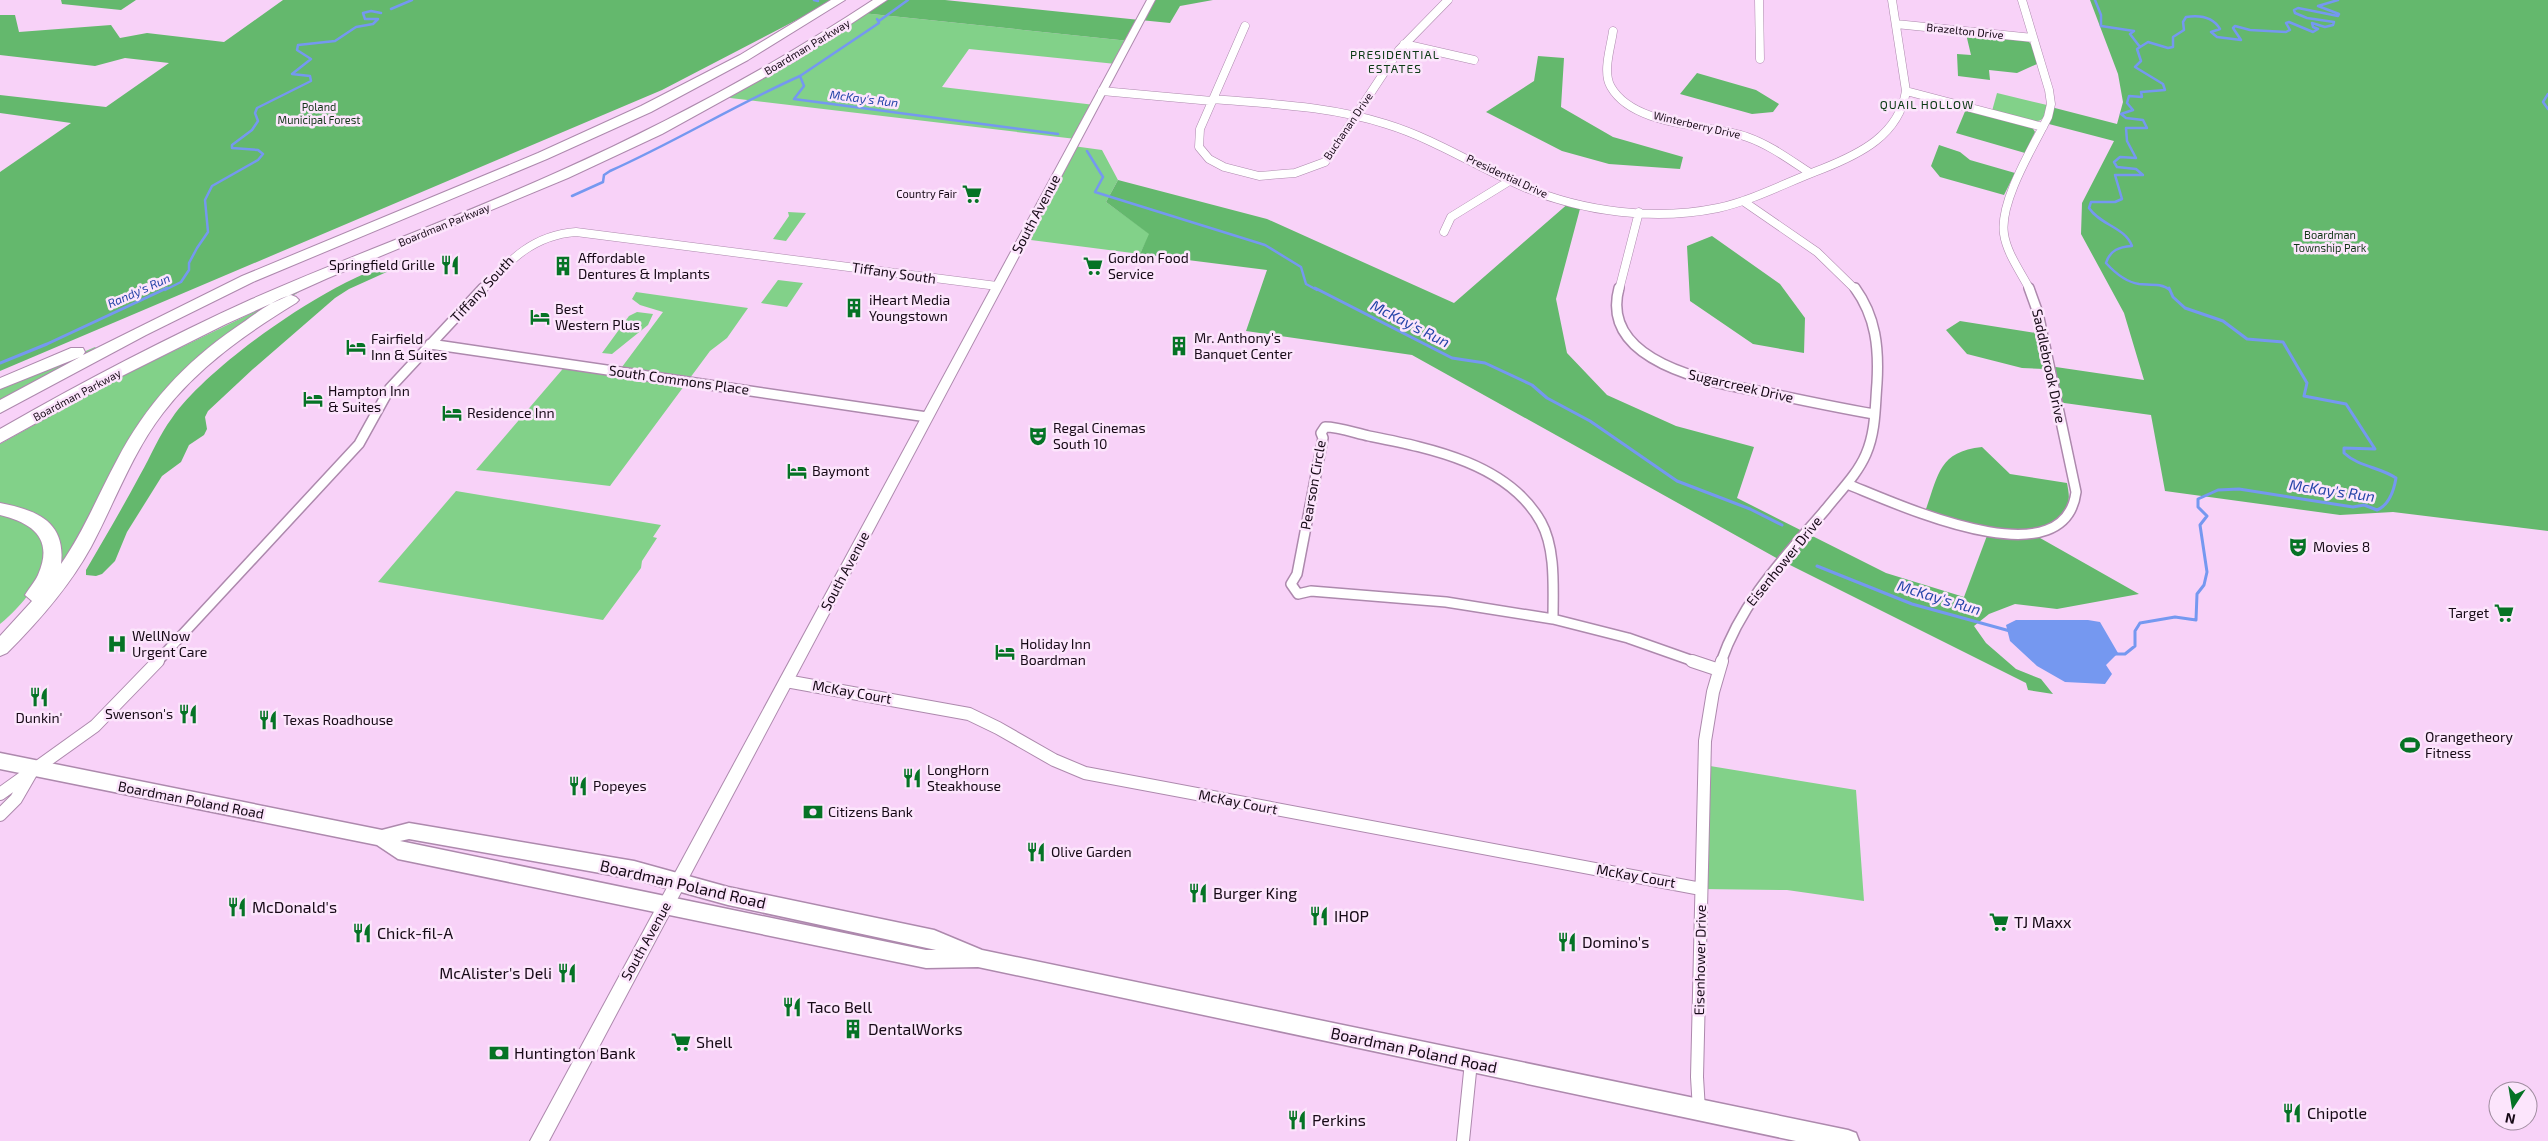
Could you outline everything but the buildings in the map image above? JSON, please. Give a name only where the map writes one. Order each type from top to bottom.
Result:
[{"type":"highway","name":"Boardman Parkway","points":[[0,407],[197,303],[283,263],[500,174],[628,117],[733,64],[839,0]]},
{"type":"highway","name":"Boardman Parkway","points":[[0,437],[149,356],[244,310],[356,260],[515,196],[625,146],[722,97],[801,52],[881,0]]},
{"type":"highway","points":[[0,648],[34,614],[62,578],[82,547],[139,436],[171,393],[199,365],[246,328],[302,294],[515,196]]},
{"type":"highway","points":[[0,384],[197,303]]},
{"type":"highway","points":[[0,509],[21,513],[35,520],[47,530],[53,547],[53,559],[43,583],[28,604],[0,630]]},
{"type":"main road","name":"South Avenue","points":[[539,1141],[1151,0]]},
{"type":"main road","name":"Boardman Poland Road","points":[[0,761],[382,838],[409,831],[634,870],[728,896],[934,939],[980,959],[1848,1141]]},
{"type":"main road","name":"Boardman Poland Road","points":[[382,838],[398,852],[926,959],[980,959]]},
{"type":"street","name":"Buchanan Drive","points":[[1245,26],[1198,135],[1198,142],[1204,154],[1227,169],[1258,175],[1293,175],[1318,167],[1330,155],[1404,44],[1448,0]]},
{"type":"street","points":[[1758,0],[1760,59]]},
{"type":"street","name":"Presidential Drive","points":[[1103,88],[1356,116],[1386,124],[1433,141],[1511,180],[1538,192],[1570,202],[1605,209],[1639,212],[1686,212],[1743,201],[1852,156],[1881,137],[1899,115],[1906,90],[1892,0]]},
{"type":"street","name":"Saddlebrook Drive","points":[[1847,484],[1968,528],[2000,535],[2023,535],[2048,530],[2061,523],[2074,505],[2076,492],[2038,313],[2030,290],[2009,251],[2002,226],[2008,200],[2050,111],[2051,97],[2022,0]]},
{"type":"street","name":"Brazelton Drive","points":[[1896,24],[2033,38]]},
{"type":"street","name":"Winterberry Drive","points":[[1613,31],[1608,78],[1613,90],[1624,101],[1658,117],[1724,130],[1749,138],[1770,147],[1810,173]]},
{"type":"street","points":[[1404,44],[1474,60]]},
{"type":"street","points":[[1906,90],[2043,127]]},
{"type":"street","points":[[1444,232],[1451,217],[1511,180]]},
{"type":"street","name":"Eisenhower Drive","points":[[1699,1110],[1697,1077],[1701,889],[1705,741],[1709,709],[1724,653],[1742,615],[1762,585],[1847,484],[1868,448],[1874,414],[1878,341],[1873,319],[1862,298],[1848,280],[1828,261],[1743,201]]},
{"type":"street","name":"Sugarcreek Drive","points":[[1639,212],[1615,303],[1616,314],[1623,329],[1640,349],[1661,363],[1695,377],[1874,414]]},
{"type":"street","name":"Tiffany South","points":[[0,794],[95,726],[110,712],[359,444],[368,431],[386,394],[430,344],[521,249],[548,236],[568,232],[586,232],[997,286]]},
{"type":"street","name":"South Commons Place","points":[[430,344],[927,417]]},
{"type":"street","name":"Pearson Circle","points":[[1553,619],[1546,533],[1535,512],[1515,492],[1478,469],[1436,452],[1399,442],[1339,430],[1334,427],[1322,430],[1323,438],[1297,574],[1291,584],[1294,591],[1298,594],[1311,591],[1446,602],[1553,619],[1628,638],[1719,670]]},
{"type":"street","name":"McKay Court","points":[[786,681],[969,714],[994,725],[1044,756],[1085,773],[1701,889]]},
{"type":"street","points":[[0,815],[16,799],[34,768]]},
{"type":"street","points":[[1463,1141],[1471,1062]]},
{"type":"green space","points":[[61,0],[136,0],[121,10],[62,4]]},
{"type":"green space","name":"Poland Municipal Forest","points":[[283,0],[835,0],[662,90],[0,371],[0,172],[71,123],[0,113],[0,95],[106,107],[169,63],[125,58],[95,66],[0,55],[0,15],[15,15],[19,32],[111,25],[120,38],[147,33],[224,42]]},
{"type":"green space","points":[[881,0],[945,0],[1140,20],[1129,41],[862,13]]},
{"type":"green space","points":[[1151,0],[1213,0],[1180,6],[1170,23],[1140,20]]},
{"type":"green space","name":"Boardman Township Park","points":[[2090,0],[2548,0],[2548,531],[2393,512],[2340,515],[2165,491],[2151,415],[2057,402],[2049,366],[2144,380],[2124,313],[2081,234],[2082,203],[2114,141],[2045,123],[2051,107],[2117,124],[2123,102],[2118,74]]},
{"type":"green space","points":[[862,13],[1129,41],[1116,64],[969,49],[942,87],[1095,105],[1076,139],[722,97]]},
{"type":"green space","points":[[1966,34],[2028,41],[2032,45],[2037,64],[2017,73],[1989,70],[1990,80],[1958,76],[1957,54],[1971,55]]},
{"type":"green space","points":[[1538,56],[1564,58],[1561,107],[1613,137],[1683,157],[1680,169],[1609,164],[1562,151],[1486,112],[1534,81]]},
{"type":"green space","points":[[1697,73],[1756,90],[1779,104],[1773,112],[1752,114],[1680,94]]},
{"type":"green space","points":[[1997,93],[2047,105],[2046,112],[2042,119],[2033,121],[2018,119],[1992,111]]},
{"type":"green space","points":[[1966,109],[2032,127],[2035,132],[2025,153],[1956,133]]},
{"type":"green space","points":[[1939,145],[1960,152],[1970,160],[2015,173],[2004,195],[1940,177],[1931,166]]},
{"type":"green space","points":[[1073,146],[1102,150],[1118,180],[1106,202],[1150,234],[1140,254],[1023,239]]},
{"type":"green space","points":[[1118,180],[1267,219],[1454,303],[1570,202],[1581,205],[1556,299],[1567,353],[1607,395],[1676,426],[1754,447],[1737,498],[1886,573],[1964,597],[1988,533],[2033,534],[2139,594],[2057,609],[2015,604],[1989,614],[1974,626],[1986,643],[2016,669],[2041,679],[2053,694],[2028,690],[2026,683],[1782,561],[1412,355],[1246,331],[1267,270],[1140,254],[1149,234],[1106,202]]},
{"type":"green space","points":[[788,212],[806,213],[786,241],[773,239],[789,216]]},
{"type":"green space","points":[[1712,236],[1780,284],[1805,318],[1804,353],[1753,344],[1690,301],[1687,246]]},
{"type":"green space","points":[[408,259],[411,261],[349,289],[335,298],[208,411],[205,417],[207,429],[204,435],[189,445],[181,462],[162,476],[127,532],[115,561],[102,574],[96,576],[86,575],[86,570],[163,431],[190,396],[246,347],[314,300],[380,267]]},
{"type":"green space","points":[[778,280],[803,283],[787,307],[761,303]]},
{"type":"green space","points":[[297,291],[299,292],[257,318],[172,387],[59,576],[58,540],[0,506],[0,444],[118,378]]},
{"type":"green space","points":[[636,292],[748,308],[727,338],[710,351],[610,486],[476,470],[567,364],[619,371],[663,312],[640,305],[632,299]]},
{"type":"green space","points":[[637,312],[653,314],[648,325],[612,354],[602,353],[629,316]]},
{"type":"green space","points":[[1960,321],[2036,333],[2044,369],[2022,368],[1967,354],[1946,330]]},
{"type":"green space","points":[[95,347],[97,349],[0,402],[0,388]]},
{"type":"green space","points":[[1982,447],[2010,474],[2067,483],[2069,500],[2062,514],[2053,522],[2041,527],[2013,530],[1967,525],[1926,509],[1938,475],[1949,459],[1968,450]]},
{"type":"green space","points":[[456,491],[661,525],[653,537],[657,538],[642,561],[641,568],[603,620],[378,582]]},
{"type":"green space","points":[[0,515],[24,523],[38,535],[44,548],[44,564],[38,579],[28,595],[0,624]]},
{"type":"green space","points":[[1704,765],[1856,790],[1864,901],[1787,890],[1701,889]]},
{"type":"water","points":[[2016,620],[2088,620],[2100,622],[2118,653],[2106,665],[2112,674],[2105,684],[2065,682],[2037,666],[2010,641],[2006,625]]},
{"type":"waterway","name":"Randy's Run","points":[[391,9],[412,0]]},
{"type":"waterway","points":[[814,0],[818,1]]},
{"type":"waterway","points":[[879,21],[908,0]]},
{"type":"waterway","points":[[2095,0],[2101,15],[2101,26],[2134,31],[2130,34],[2140,47]]},
{"type":"waterway","name":"McKay's Run","points":[[2170,290],[2159,285],[2139,284],[2130,281],[2109,267],[2106,263],[2113,252],[2119,248],[2132,246],[2124,234],[2099,218],[2089,208],[2091,202],[2115,202],[2122,199],[2115,175],[2143,175],[2136,169],[2117,167],[2114,162],[2120,157],[2136,158],[2127,141],[2126,128],[2147,128],[2143,120],[2126,118],[2121,114],[2133,110],[2127,103],[2129,96],[2142,97],[2141,92],[2165,90],[2163,84],[2135,67],[2141,61],[2137,49],[2148,42],[2168,48],[2173,47],[2173,37],[2184,30],[2183,22],[2186,17],[2191,16],[2210,19],[2214,22],[2220,29],[2211,32],[2217,37],[2241,40],[2233,28],[2235,26],[2250,30],[2286,32],[2290,30],[2286,23],[2289,22],[2313,32],[2318,29],[2313,27],[2312,23],[2325,27],[2333,25],[2334,22],[2307,18],[2295,13],[2294,10],[2298,8],[2338,16],[2339,14],[2318,6],[2338,0]]},
{"type":"waterway","name":"Randy's Run","points":[[165,290],[181,282],[189,270],[189,263],[197,248],[208,232],[205,200],[212,186],[258,160],[263,154],[258,150],[232,148],[232,145],[252,130],[258,121],[255,113],[257,108],[311,81],[310,76],[292,74],[311,59],[297,50],[298,45],[335,41],[356,27],[373,24],[378,19],[365,19],[363,13],[371,11],[381,13]]},
{"type":"waterway","name":"McKay's Run","points":[[800,76],[879,23],[877,19]]},
{"type":"waterway","points":[[572,196],[603,182],[604,175],[610,171],[800,76]]},
{"type":"waterway","name":"McKay's Run","points":[[800,76],[804,86],[794,99],[1058,134]]},
{"type":"waterway","points":[[2548,94],[2543,102],[2548,109]]},
{"type":"waterway","name":"McKay's Run","points":[[1087,151],[1103,177],[1095,192],[1265,245],[1301,267],[1306,284],[1317,290]]},
{"type":"waterway","name":"Randy's Run","points":[[0,363],[47,344],[167,288]]},
{"type":"waterway","name":"McKay's Run","points":[[1315,288],[1452,358],[1485,363],[1532,385],[1547,398],[1590,421],[1677,481],[1750,509],[1782,525]]},
{"type":"waterway","name":"McKay's Run","points":[[2113,654],[2125,654],[2135,646],[2135,631],[2140,623],[2175,617],[2196,620],[2197,594],[2204,585],[2207,572],[2200,525],[2207,516],[2198,507],[2198,499],[2218,490],[2239,489],[2353,507],[2364,505],[2377,510],[2388,501],[2396,478],[2356,461],[2344,453],[2344,448],[2375,449],[2346,404],[2304,396],[2307,383],[2283,342],[2247,339],[2223,321],[2185,308],[2173,297],[2170,290]]},
{"type":"waterway","name":"McKay's Run","points":[[1817,566],[1912,604],[2010,631]]},
{"type":"place","name":"Country Fair","points":[[972,194]]},
{"type":"place","name":"Springfield Grille","points":[[450,265]]},
{"type":"place","name":"Affordable Dentures & Implants","points":[[563,266]]},
{"type":"place","name":"Gordon Food Service","points":[[1093,266]]},
{"type":"place","name":"iHeart Media Youngstown","points":[[854,308]]},
{"type":"place","name":"Best Western Plus","points":[[540,317]]},
{"type":"place","name":"Mr. Anthony's Banquet Center","points":[[1179,346]]},
{"type":"place","name":"Fairfield Inn & Suites","points":[[356,347]]},
{"type":"place","name":"Hampton Inn & Suites","points":[[313,399]]},
{"type":"place","name":"Residence Inn","points":[[452,413]]},
{"type":"place","name":"Regal Cinemas South 10","points":[[1038,436]]},
{"type":"place","name":"Baymont","points":[[797,471]]},
{"type":"place","name":"Movies 8","points":[[2298,547]]},
{"type":"place","name":"Target","points":[[2504,613]]},
{"type":"place","name":"WellNow Urgent Care","points":[[117,644]]},
{"type":"place","name":"Holiday Inn Boardman","points":[[1005,652]]},
{"type":"place","name":"Dunkin'","points":[[39,697]]},
{"type":"place","name":"Swenson's","points":[[188,714]]},
{"type":"place","name":"Texas Roadhouse","points":[[268,720]]},
{"type":"place","name":"Orangetheory Fitness","points":[[2410,745]]},
{"type":"place","name":"LongHorn Steakhouse","points":[[912,778]]},
{"type":"place","name":"Popeyes","points":[[578,786]]},
{"type":"place","name":"Citizens Bank","points":[[813,812]]},
{"type":"place","name":"Olive Garden","points":[[1036,852]]},
{"type":"place","name":"Burger King","points":[[1198,893]]},
{"type":"place","name":"McDonald's","points":[[237,907]]},
{"type":"place","name":"IHOP","points":[[1319,916]]},
{"type":"place","name":"TJ Maxx","points":[[1999,922]]},
{"type":"place","name":"Chick-fil-A","points":[[362,933]]},
{"type":"place","name":"Domino's","points":[[1567,942]]},
{"type":"place","name":"McAlister's Deli","points":[[567,973]]},
{"type":"place","name":"Taco Bell","points":[[792,1007]]},
{"type":"place","name":"DentalWorks","points":[[853,1029]]},
{"type":"place","name":"Shell","points":[[681,1042]]},
{"type":"place","name":"Huntington Bank","points":[[499,1053]]},
{"type":"place","name":"Chipotle","points":[[2292,1113]]},
{"type":"place","name":"Perkins","points":[[1297,1120]]},
{"type":"district","name":"PRESIDENTIAL ESTATES","points":[[1395,62]]},
{"type":"district","name":"QUAIL HOLLOW","points":[[1927,105]]}]
